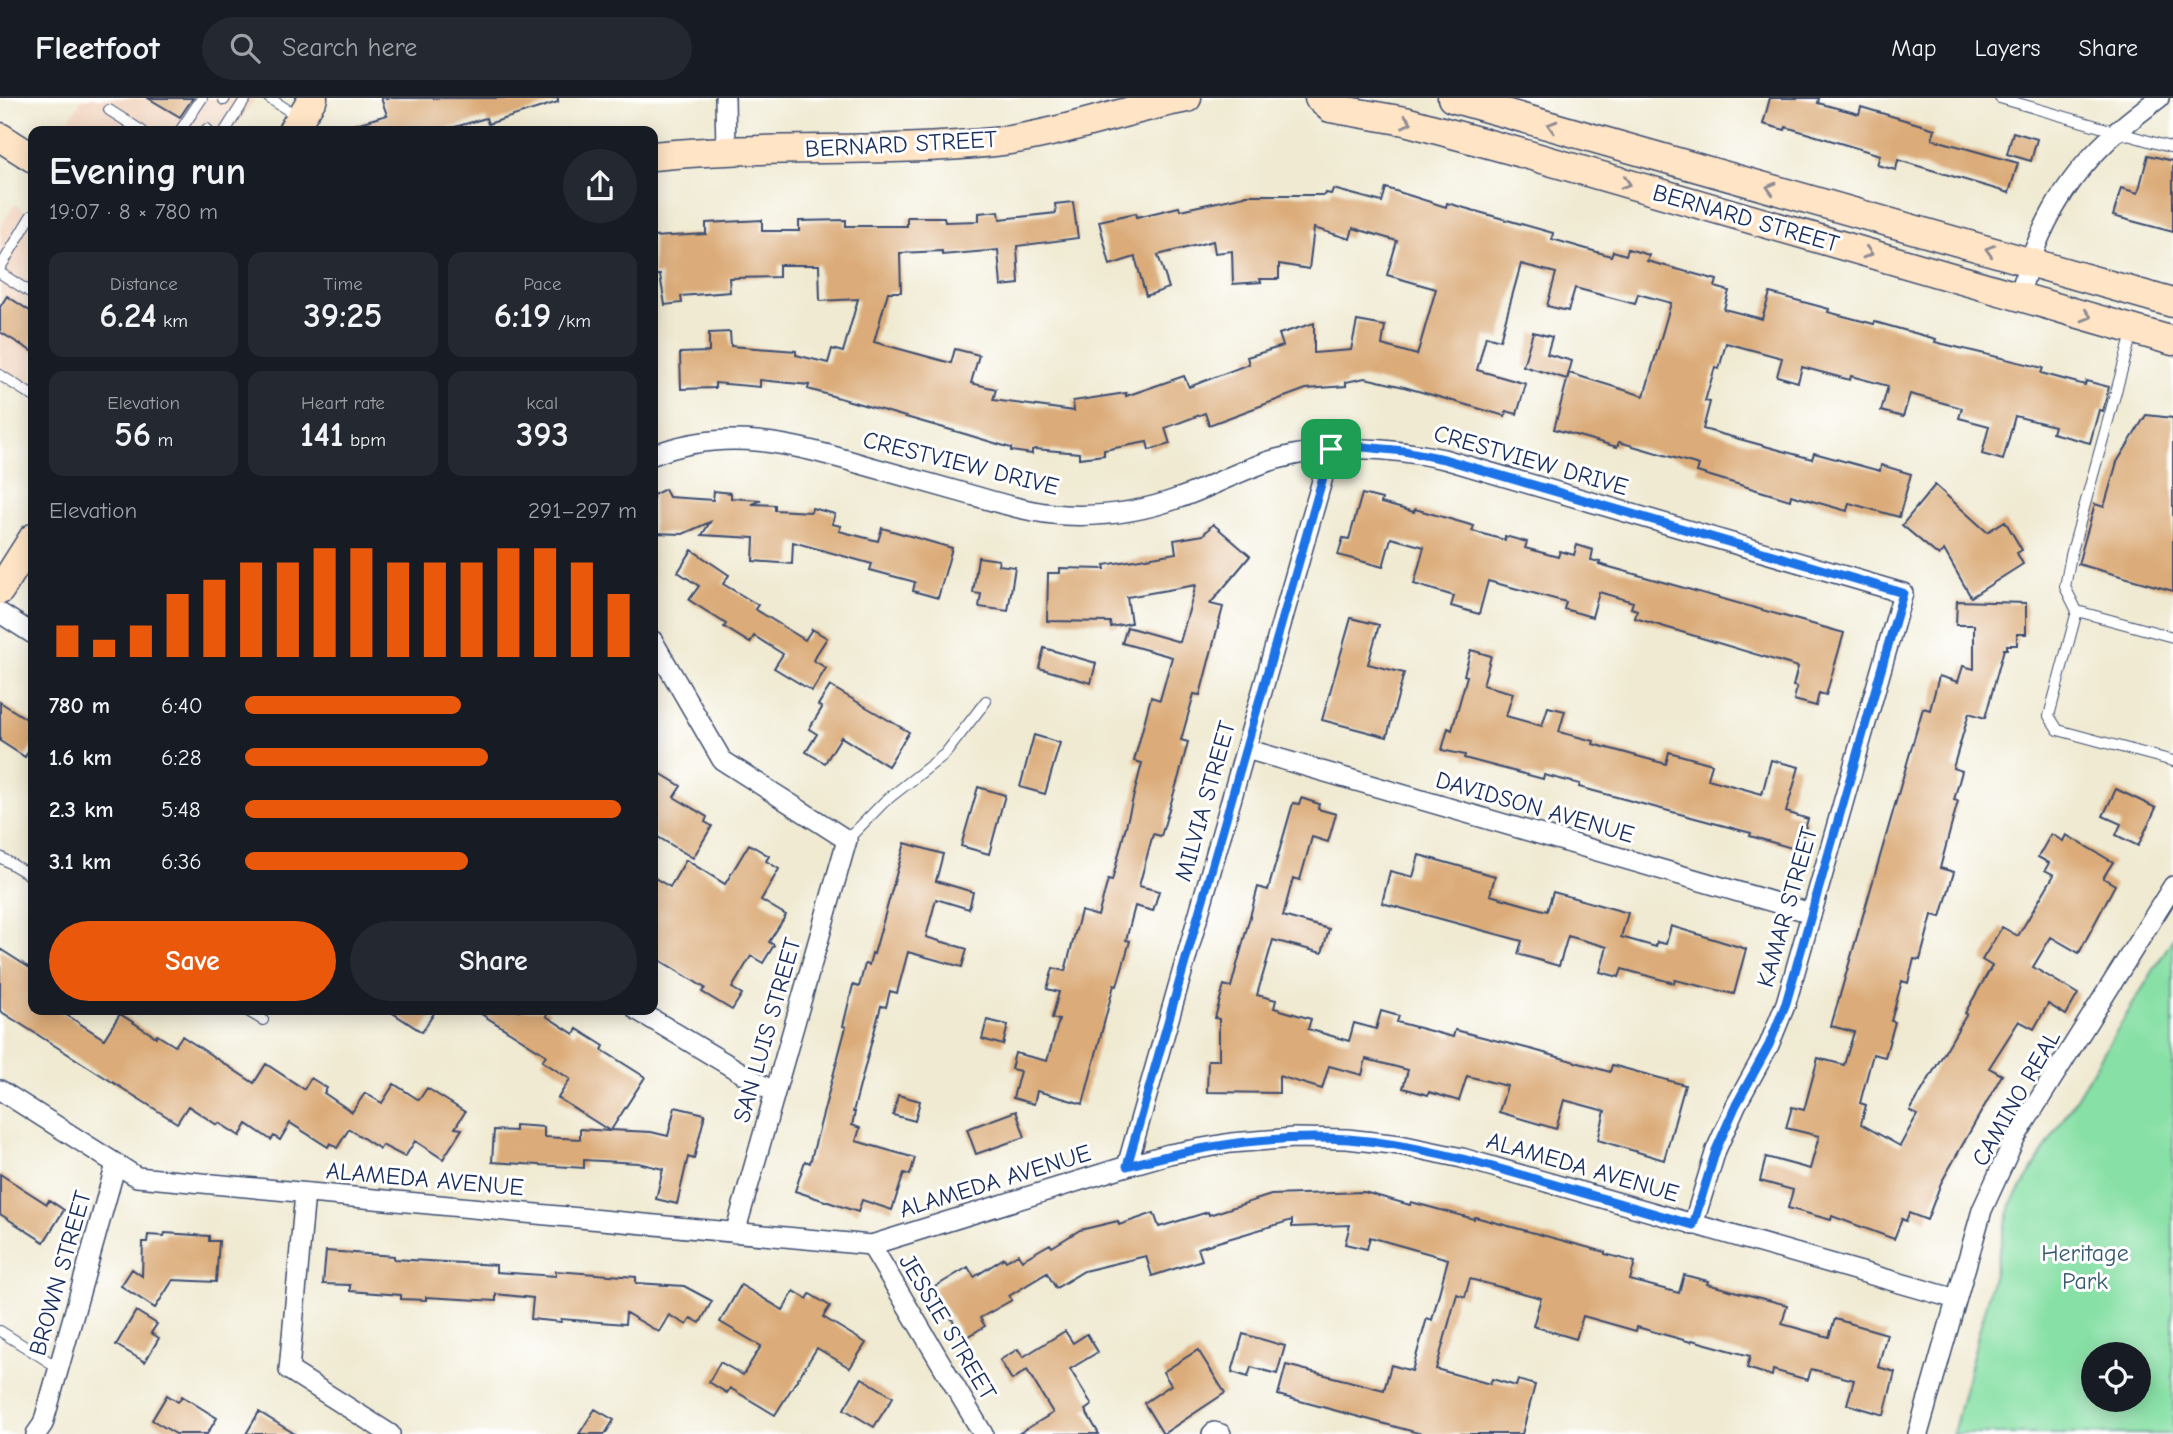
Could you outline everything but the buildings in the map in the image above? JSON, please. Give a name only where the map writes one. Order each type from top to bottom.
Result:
[{"type":"street","points":[[725,98],[726,150]]},
{"type":"street","name":"BERNARD STREET","points":[[658,156],[726,150],[946,146],[998,141],[1060,129],[1148,105],[1186,98]]},
{"type":"street","name":"BERNARD STREET","points":[[1319,98],[1330,108],[1405,121],[1511,150],[2173,341]]},
{"type":"street","name":"BERNARD STREET","points":[[1452,98],[2173,303]]},
{"type":"street","points":[[2019,297],[2028,261],[2054,206],[2080,169],[2117,132],[2159,98]]},
{"type":"street","points":[[0,137],[28,155]]},
{"type":"street","name":"CRESTVIEW DRIVE","points":[[658,454],[700,442],[735,439],[774,441],[1017,508],[1063,515],[1137,509],[1178,499],[1274,460],[1331,449],[1363,447],[1404,451],[1444,459],[1903,593]]},
{"type":"street","name":"MILVIA STREET","points":[[1127,1166],[1331,449]]},
{"type":"street","points":[[0,590],[28,546]]},
{"type":"street","name":"KAMAR STREET","points":[[1693,1225],[1716,1150],[1736,1105],[1769,1045],[1786,1003],[1903,593]]},
{"type":"street","points":[[0,613],[28,631]]},
{"type":"street","points":[[658,650],[722,760],[847,840]]},
{"type":"street","name":"DAVIDSON AVENUE","points":[[1246,748],[1811,913]]},
{"type":"street","name":"SAN LUIS STREET","points":[[735,1233],[847,840]]},
{"type":"street","name":"CAMINO REAL","points":[[1918,1434],[1982,1210],[2015,1138],[2173,886]]},
{"type":"street","points":[[645,1015],[775,1093]]},
{"type":"street","name":"ALAMEDA AVENUE","points":[[0,1090],[137,1177],[871,1245],[1169,1154],[1231,1143],[1294,1138],[1347,1139],[1400,1145],[1462,1158],[1956,1299]]},
{"type":"street","name":"BROWN STREET","points":[[36,1434],[43,1424],[116,1164]]},
{"type":"street","points":[[305,1193],[289,1370],[390,1434]]},
{"type":"street","name":"JESSIE STREET","points":[[871,1245],[983,1434]]},
{"type":"lane","points":[[183,126],[202,98]]},
{"type":"lane","points":[[228,126],[246,98]]},
{"type":"lane","points":[[270,98],[301,116]]},
{"type":"lane","points":[[2000,98],[2173,148]]},
{"type":"lane","points":[[109,110],[134,126]]},
{"type":"lane","points":[[28,223],[0,270],[28,290]]},
{"type":"lane","points":[[2133,330],[2067,577],[2065,587],[2077,611],[2049,716],[2058,730],[2173,761]]},
{"type":"lane","points":[[0,375],[28,393]]},
{"type":"lane","points":[[2077,611],[2173,636]]},
{"type":"lane","points":[[847,840],[884,802],[945,754],[986,701]]},
{"type":"lane","points":[[0,857],[28,874]]},
{"type":"lane","points":[[254,1015],[263,1020]]},
{"type":"lane","points":[[0,1331],[59,1368]]},
{"type":"shaded area","points":[[83,98],[255,98],[236,126],[65,126]]},
{"type":"shaded area","points":[[15,204],[28,213],[28,384],[0,366],[0,228]]},
{"type":"green space","name":"Heritage Park","points":[[2173,938],[2173,1434],[1953,1434],[2011,1205]]},
{"type":"route","points":[[1363,447],[1444,459],[1903,593],[1786,1003],[1769,1045],[1736,1105],[1716,1150],[1693,1225],[1462,1158],[1400,1145],[1347,1139],[1294,1138],[1231,1143],[1169,1154],[1127,1166],[1331,449],[1363,447]]}]
